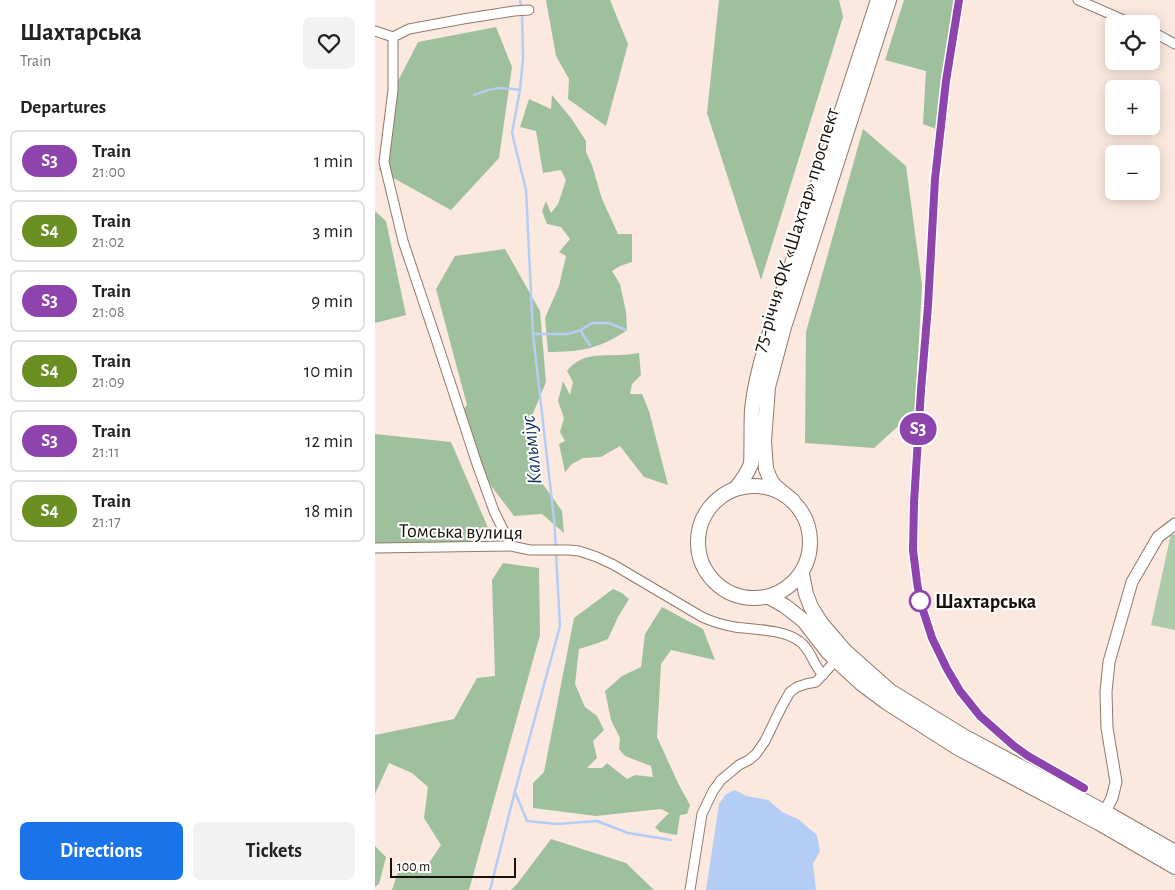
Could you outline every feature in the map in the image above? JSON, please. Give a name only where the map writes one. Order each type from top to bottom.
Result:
[{"type":"main road","name":"75-річчя ФК «Шахтар» проспект","points":[[735,489],[743,480],[751,464],[756,385],[774,319],[878,0]]},
{"type":"main road","name":"75-річчя ФК «Шахтар» проспект","points":[[793,501],[776,487],[766,469],[764,441],[768,386],[783,327],[889,0]]},
{"type":"main road","points":[[755,486],[776,490],[793,501],[803,513],[809,528],[811,544],[809,559],[802,574],[787,588],[769,597],[753,599],[723,590],[707,573],[698,552],[698,536],[702,521],[710,507],[721,496],[735,489],[755,486]]},
{"type":"main road","points":[[802,574],[805,594],[811,607],[840,656],[862,684],[886,702],[958,748],[1175,852]]},
{"type":"main road","points":[[769,597],[804,620],[828,652],[840,656]]},
{"type":"main road","points":[[1102,817],[1175,867]]},
{"type":"street","points":[[1078,0],[1112,15]]},
{"type":"street","points":[[375,31],[393,37],[409,29],[529,10]]},
{"type":"street","points":[[1160,36],[1175,44]]},
{"type":"street","points":[[393,37],[393,90],[384,162],[403,241],[477,464],[494,510],[511,546]]},
{"type":"street","points":[[1102,817],[1112,798],[1116,782],[1107,728],[1106,692],[1109,662],[1131,582],[1158,537],[1175,524]]},
{"type":"street","name":"Томська вулиця","points":[[375,548],[511,546],[530,550],[569,550],[588,554],[614,564],[711,621],[736,628],[783,634],[798,640],[807,647],[814,665],[823,675]]},
{"type":"street","points":[[690,890],[702,814],[713,791],[721,780],[756,754],[765,741],[790,692],[806,684],[816,682],[840,656]]},
{"type":"green space","points":[[546,0],[610,0],[628,44],[606,126],[568,99],[569,79],[556,56]]},
{"type":"green space","points":[[719,0],[839,0],[843,17],[761,280],[707,113]]},
{"type":"green space","points":[[904,0],[963,0],[942,72],[936,129],[923,124],[926,71],[885,60]]},
{"type":"green space","points":[[496,27],[512,67],[499,158],[451,210],[379,170],[397,83],[418,42]]},
{"type":"green space","points":[[552,95],[571,118],[586,141],[586,152],[602,199],[618,234],[632,234],[632,262],[612,271],[620,284],[626,312],[627,330],[608,341],[589,348],[548,352],[545,318],[559,286],[566,256],[559,252],[570,239],[561,227],[547,224],[542,211],[546,201],[551,213],[558,204],[566,180],[561,170],[543,173],[536,131],[520,127],[529,99],[551,109]]},
{"type":"green space","points":[[863,129],[906,166],[922,285],[915,411],[874,448],[805,443],[806,332]]},
{"type":"green space","points":[[375,211],[386,221],[406,315],[375,323]]},
{"type":"green space","points":[[505,249],[540,311],[546,382],[529,423],[537,476],[562,511],[564,533],[542,514],[514,516],[486,479],[462,411],[467,405],[436,289],[455,256]]},
{"type":"green space","points":[[639,353],[641,375],[632,384],[630,394],[642,394],[649,411],[668,485],[644,477],[620,446],[601,457],[583,458],[572,464],[565,472],[559,444],[565,441],[560,432],[564,418],[558,401],[563,381],[570,395],[573,382],[567,371],[572,365],[584,358]]},
{"type":"green space","points":[[375,434],[451,442],[489,530],[465,544],[375,543]]},
{"type":"green space","points":[[1171,534],[1175,535],[1175,630],[1151,625]]},
{"type":"green space","points":[[503,563],[539,568],[540,635],[469,890],[392,890],[400,866],[427,866],[441,845],[424,818],[428,787],[412,773],[389,763],[375,794],[375,735],[454,719],[477,678],[495,676],[492,580]]},
{"type":"green space","points":[[613,589],[629,599],[608,639],[579,649],[575,684],[585,707],[597,716],[604,730],[593,741],[597,758],[587,768],[602,768],[607,763],[627,779],[635,775],[653,777],[651,766],[625,756],[619,749],[620,738],[611,720],[605,691],[622,676],[641,667],[645,634],[662,607],[703,629],[715,660],[671,650],[661,664],[657,737],[690,805],[687,814],[680,815],[677,835],[660,832],[655,827],[669,813],[661,809],[596,816],[533,808],[533,783],[544,772],[574,618]]},
{"type":"green space","points":[[551,839],[626,863],[654,890],[511,890]]},
{"type":"green space","points":[[375,846],[386,857],[379,884],[375,887]]},
{"type":"water","points":[[735,790],[746,796],[768,800],[782,812],[798,819],[817,835],[820,851],[813,864],[816,890],[706,890],[719,804],[726,794]]},
{"type":"waterway","name":"Кальміус","points":[[520,0],[523,59],[520,90],[512,133],[526,190],[533,334],[556,548]]},
{"type":"waterway","points":[[474,95],[497,88],[520,90]]},
{"type":"waterway","points":[[533,334],[568,334],[581,330],[592,323],[609,323],[626,330]]},
{"type":"waterway","points":[[581,330],[590,345]]},
{"type":"waterway","name":"Кальміус","points":[[490,890],[560,626],[556,553]]},
{"type":"waterway","points":[[515,792],[527,821],[557,824],[597,821],[628,833],[671,840]]},
{"type":"railway","points":[[959,0],[946,81],[935,179],[914,503],[913,550],[916,582],[924,616],[946,669],[960,691],[980,716],[1028,756],[1084,788]]},
{"type":"train","name":"S3","points":[[959,0],[946,81],[935,179],[921,390],[913,550],[920,601],[932,638],[947,669],[960,691],[980,716],[997,733],[1028,756],[1084,788]]},
{"type":"place","name":"Шахтарська","points":[[920,601]]}]
